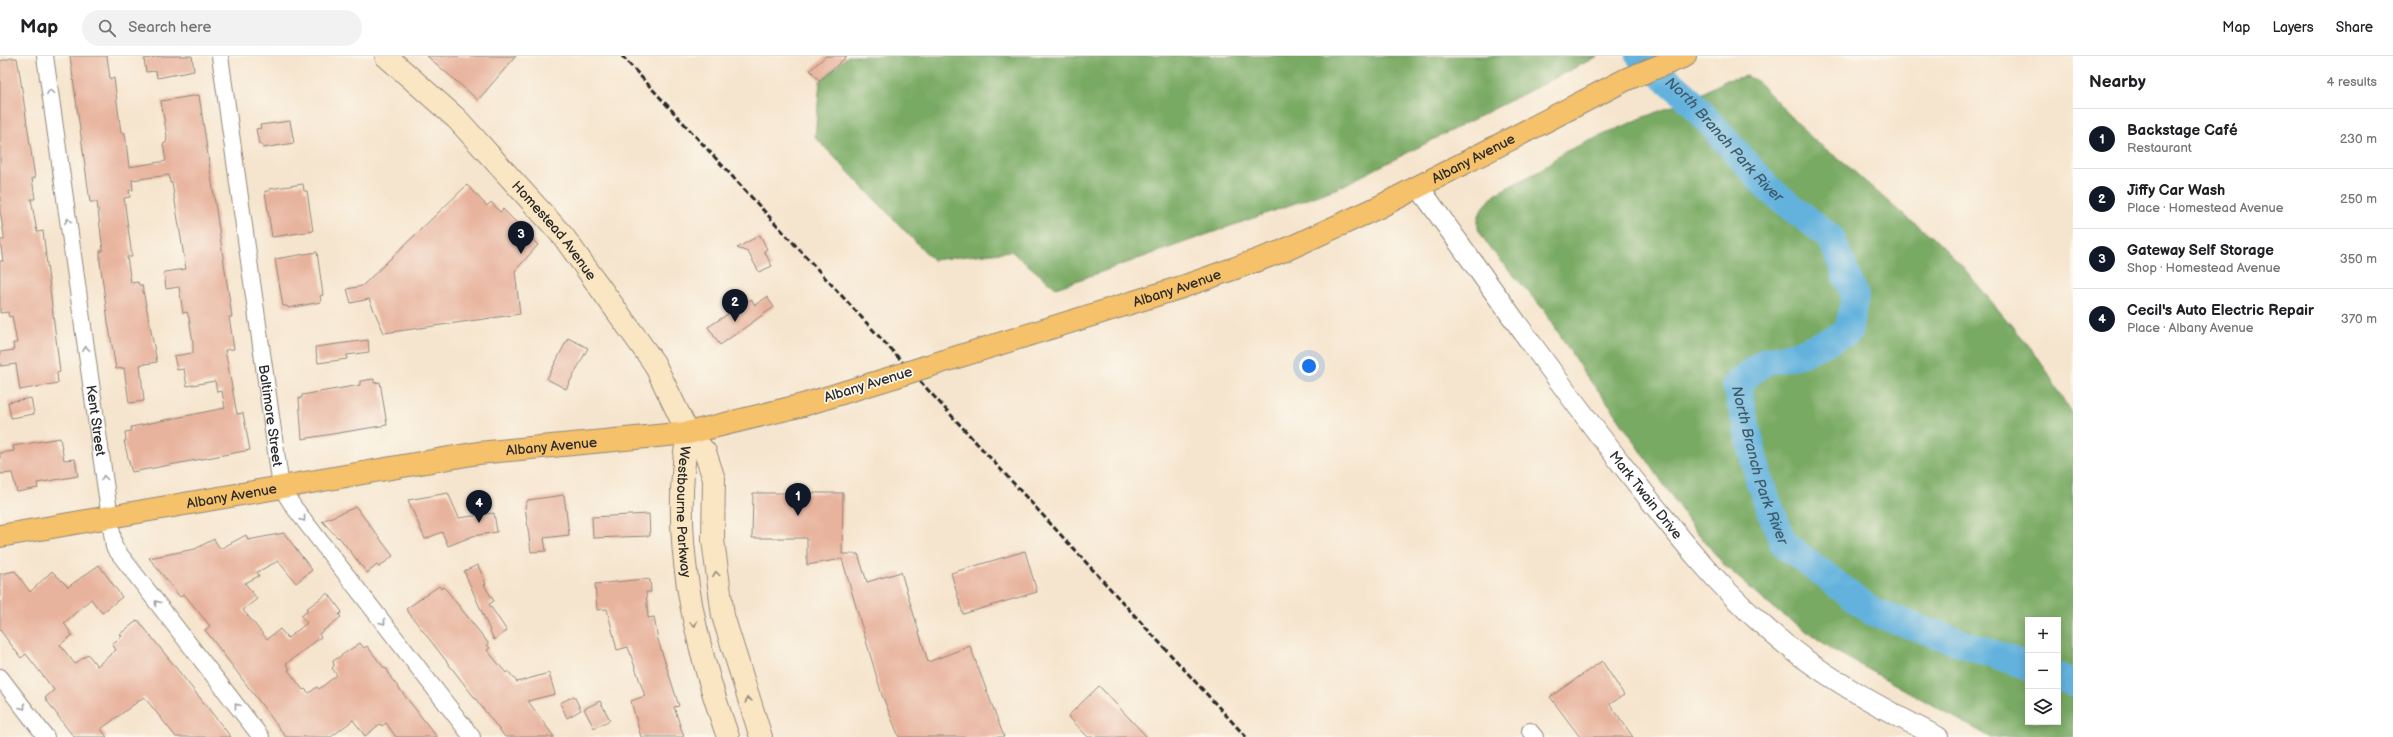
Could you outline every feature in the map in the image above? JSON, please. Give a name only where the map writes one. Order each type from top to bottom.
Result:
[{"type":"highway","name":"Albany Avenue","points":[[0,536],[478,453],[688,433],[803,405],[1182,287],[1309,241],[1627,79],[1682,57]]},
{"type":"main road","name":"Homestead Avenue","points":[[386,56],[457,119],[563,236],[654,363],[688,433]]},
{"type":"main road","name":"Westbourne Parkway","points":[[688,433],[705,452],[712,471],[713,540],[718,588],[732,650],[759,732]]},
{"type":"main road","name":"Westbourne Parkway","points":[[688,433],[682,481],[681,529],[685,571],[692,618],[727,735]]},
{"type":"main road","points":[[727,735],[759,732]]},
{"type":"street","name":"Kent Street","points":[[45,56],[114,547],[261,737]]},
{"type":"street","name":"Baltimore Street","points":[[220,56],[281,487],[293,506],[472,737]]},
{"type":"street","name":"Mark Twain Drive","points":[[1418,186],[1593,427],[1667,523],[1723,590],[1767,630],[1798,654],[1884,710],[1938,737]]},
{"type":"street","points":[[0,677],[46,737]]},
{"type":"green space","points":[[848,56],[1598,56],[1338,188],[1056,288],[1011,251],[933,260],[815,137],[820,81]]},
{"type":"green space","points":[[1747,76],[1757,81],[1814,140],[1850,168],[1901,213],[1933,237],[1962,266],[2040,360],[2073,416],[2073,737],[1990,737],[1835,651],[1773,608],[1725,566],[1692,526],[1611,407],[1584,373],[1544,310],[1489,247],[1478,229],[1478,218],[1482,209],[1495,194],[1539,171],[1562,153],[1644,117],[1691,99],[1727,80]]},
{"type":"building","points":[[70,56],[107,56],[110,79],[114,78],[121,133],[125,133],[129,167],[166,161],[163,144],[166,143],[167,136],[161,101],[199,95],[232,317],[229,317],[234,349],[225,350],[237,414],[243,413],[250,450],[132,472],[124,441],[126,441],[125,432],[131,431],[131,427],[225,408],[222,391],[217,392],[215,381],[187,386],[184,369],[177,370],[174,356],[193,353],[193,342],[187,312],[183,313],[179,287],[166,289],[164,272],[186,269],[172,183],[170,183],[169,175],[132,180],[133,190],[129,190],[130,197],[124,198],[132,257],[127,257],[131,283],[138,282],[139,285],[142,285],[157,362],[140,365],[144,401],[129,403],[124,368],[116,369],[108,322],[100,261],[100,251],[103,251],[97,202],[90,202]]},
{"type":"building","points":[[160,56],[192,56],[194,71],[157,78],[156,71],[146,72],[144,59]]},
{"type":"building","points":[[427,56],[516,56],[478,100]]},
{"type":"building","points":[[826,56],[847,56],[820,81],[810,70]]},
{"type":"building","points":[[17,58],[20,76],[35,178],[32,178],[35,199],[31,199],[37,232],[43,231],[60,372],[57,373],[58,383],[20,390],[16,364],[0,366],[0,352],[14,350],[13,343],[17,343],[12,316],[9,317],[8,312],[0,313],[0,261],[3,261],[0,240],[4,240],[4,235],[0,211],[0,61]]},
{"type":"building","points":[[290,121],[294,143],[263,148],[262,144],[259,144],[256,129],[261,128],[260,125]]},
{"type":"building","points":[[303,184],[304,191],[307,191],[313,231],[272,237],[265,191],[270,191],[269,189]]},
{"type":"building","points":[[467,185],[487,206],[491,202],[500,212],[503,209],[538,245],[515,271],[520,314],[384,333],[369,299],[351,303],[347,289],[362,286]]},
{"type":"building","points":[[760,235],[767,249],[764,251],[772,266],[759,272],[748,252],[737,248]]},
{"type":"building","points":[[317,252],[323,295],[320,296],[321,302],[288,308],[287,306],[283,306],[275,259]]},
{"type":"building","points":[[767,297],[774,307],[720,345],[708,327],[751,299],[755,305]]},
{"type":"building","points":[[568,338],[588,348],[566,389],[547,379]]},
{"type":"building","points":[[368,340],[369,352],[347,355],[347,359],[318,363],[315,347]]},
{"type":"building","points":[[374,379],[374,383],[380,382],[387,425],[302,439],[299,398],[302,398],[302,395],[360,385],[360,381]]},
{"type":"building","points":[[31,398],[34,414],[11,418],[8,402]]},
{"type":"building","points":[[60,438],[64,460],[75,459],[78,476],[37,483],[38,488],[17,492],[12,473],[0,474],[0,453],[14,451],[13,446]]},
{"type":"building","points":[[448,493],[459,518],[494,513],[497,532],[473,536],[448,546],[442,532],[425,539],[408,500]]},
{"type":"building","points":[[753,493],[843,493],[842,554],[858,554],[867,582],[901,572],[928,662],[970,646],[1004,737],[899,737],[882,695],[842,559],[807,565],[807,538],[752,538]]},
{"type":"building","points":[[564,495],[569,535],[544,538],[546,551],[531,552],[525,506],[528,500]]},
{"type":"building","points":[[356,507],[393,556],[379,567],[377,565],[367,573],[339,537],[338,538],[322,521]]},
{"type":"building","points":[[649,514],[650,536],[593,538],[592,517]]},
{"type":"building","points":[[284,533],[312,570],[296,583],[278,561],[257,572],[259,576],[245,583],[257,599],[243,610],[267,639],[280,629],[288,638],[307,623],[301,616],[308,611],[306,609],[328,593],[342,612],[339,615],[341,617],[319,634],[321,637],[286,664],[290,669],[288,670],[303,690],[305,689],[309,693],[317,687],[319,689],[337,675],[332,668],[334,666],[333,661],[360,643],[364,648],[367,646],[384,668],[387,669],[391,678],[437,737],[396,737],[386,723],[382,726],[380,724],[365,736],[353,720],[331,737],[286,737],[205,630],[210,626],[184,594],[180,597],[149,558],[195,549],[214,539],[220,549],[246,535],[248,540]]},
{"type":"building","points":[[1025,551],[1037,592],[963,614],[951,573]]},
{"type":"building","points":[[99,565],[122,597],[102,613],[91,599],[64,623],[72,635],[60,645],[75,664],[88,654],[97,666],[116,650],[112,644],[122,636],[120,634],[138,620],[231,737],[176,737],[144,697],[101,729],[107,737],[74,737],[66,727],[45,698],[54,690],[26,654],[21,658],[0,630],[0,574],[15,571],[30,592],[52,571],[68,587]]},
{"type":"building","points":[[478,565],[486,584],[484,585],[494,601],[489,604],[507,631],[494,640],[464,571]]},
{"type":"building","points":[[644,579],[650,580],[651,592],[646,592],[648,618],[654,617],[658,640],[679,706],[674,707],[684,737],[641,737],[631,701],[645,696],[628,647],[617,650],[607,609],[597,610],[595,584]]},
{"type":"building","points":[[439,586],[441,589],[444,587],[489,644],[487,645],[490,648],[487,650],[506,673],[508,671],[517,682],[549,673],[555,694],[528,701],[554,737],[505,737],[406,609]]},
{"type":"building","points":[[1602,661],[1624,695],[1610,704],[1633,737],[1580,737],[1550,697]]},
{"type":"building","points":[[1099,686],[1147,737],[1088,737],[1068,716]]},
{"type":"building","points":[[574,696],[581,710],[567,718],[560,703]]},
{"type":"building","points":[[600,701],[610,720],[594,728],[584,709]]},
{"type":"waterway","name":"North Branch Park River","points":[[1640,56],[1686,96],[1769,189],[1831,238],[1855,296],[1848,332],[1800,354],[1766,361],[1736,384],[1760,483],[1784,544],[1873,612],[2025,665]]},
{"type":"waterway","name":"North Branch Park River","points":[[2061,678],[2073,682]]},
{"type":"railway","points":[[622,56],[1246,737]]},
{"type":"place","name":"Gateway Self Storage","points":[[521,254]]},
{"type":"place","name":"Jiffy Car Wash","points":[[735,322]]},
{"type":"place","name":"Backstage Café","points":[[798,516]]},
{"type":"place","name":"Cecil's Auto Electric Repair","points":[[479,523]]}]
